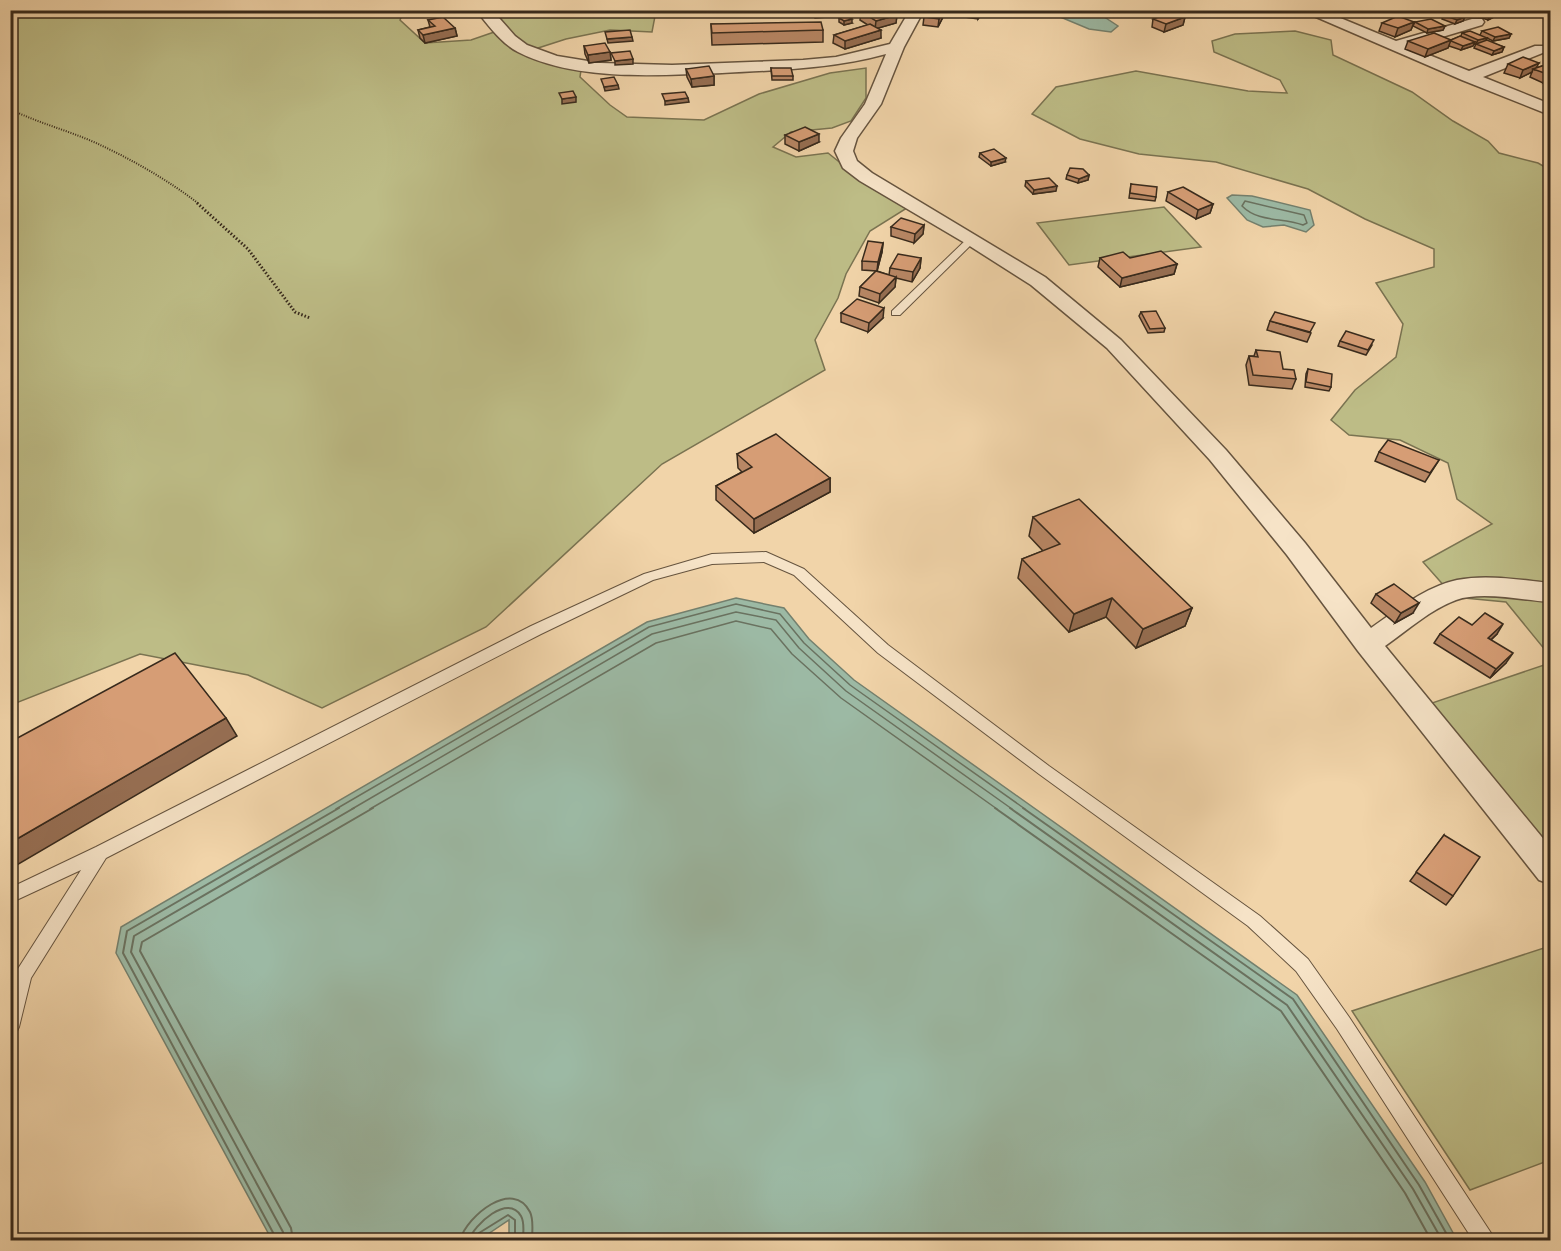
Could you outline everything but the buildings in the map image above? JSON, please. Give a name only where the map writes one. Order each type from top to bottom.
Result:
[{"type":"street","points":[[483,10],[506,38],[529,51],[564,62],[604,69],[648,72],[805,64],[850,59],[896,46]]},
{"type":"street","points":[[917,10],[896,46],[873,104],[849,138],[844,151],[849,164],[866,177],[972,238],[1038,281],[1114,344],[1218,455],[1296,549],[1368,644],[1551,870]]},
{"type":"street","points":[[1307,10],[1392,47],[1551,110]]},
{"type":"street","points":[[1392,47],[1477,22]]},
{"type":"street","points":[[1468,77],[1540,49]]},
{"type":"street","points":[[1368,644],[1440,597],[1454,591],[1470,589],[1551,592]]},
{"type":"lane","points":[[896,314],[972,238]]},
{"type":"lane","points":[[10,896],[102,852],[536,630],[649,577],[712,559],[766,556],[799,572],[883,649],[1044,770],[1254,921],[1302,965],[1343,1023],[1485,1240]]},
{"type":"lane","points":[[10,1027],[23,975],[102,852]]},
{"type":"path","points":[[10,109],[32,120],[95,143],[157,176],[191,198],[248,249],[295,312],[310,318]]},
{"type":"shaded area","points":[[11,11],[404,11],[400,20],[425,43],[471,40],[500,30],[488,11],[676,11],[655,16],[652,32],[610,30],[566,39],[532,50],[582,63],[580,77],[610,105],[627,117],[704,120],[759,94],[830,73],[866,68],[866,98],[851,121],[832,128],[791,132],[773,147],[796,157],[828,153],[907,208],[870,231],[846,274],[838,298],[815,340],[825,370],[662,464],[486,627],[322,708],[248,675],[140,654],[11,705]]},
{"type":"shaded area","points":[[1295,31],[1331,40],[1333,55],[1412,92],[1453,121],[1488,141],[1499,153],[1538,163],[1550,170],[1550,656],[1506,602],[1454,597],[1423,562],[1492,524],[1457,499],[1448,463],[1400,440],[1349,435],[1331,420],[1355,390],[1396,357],[1403,324],[1376,283],[1434,267],[1434,249],[1365,219],[1308,189],[1216,162],[1139,154],[1080,139],[1032,114],[1056,87],[1136,71],[1248,91],[1287,93],[1280,80],[1214,52],[1212,41],[1235,34]]},
{"type":"shaded area","points":[[1164,207],[1201,247],[1069,265],[1037,223]]},
{"type":"shaded area","points":[[1550,663],[1550,857],[1429,704]]},
{"type":"shaded area","points":[[1550,946],[1550,1160],[1470,1190],[1352,1011]]},
{"type":"water","points":[[1046,11],[1107,11],[1103,16],[1118,26],[1111,32],[1089,29]]},
{"type":"water","points":[[1232,195],[1252,196],[1310,210],[1314,225],[1306,232],[1284,225],[1263,227],[1247,220],[1227,198]]},
{"type":"water","points":[[736,598],[784,608],[809,639],[854,680],[1297,995],[1425,1182],[1457,1240],[509,1240],[509,1220],[479,1240],[272,1240],[116,953],[121,927],[647,622]]}]
